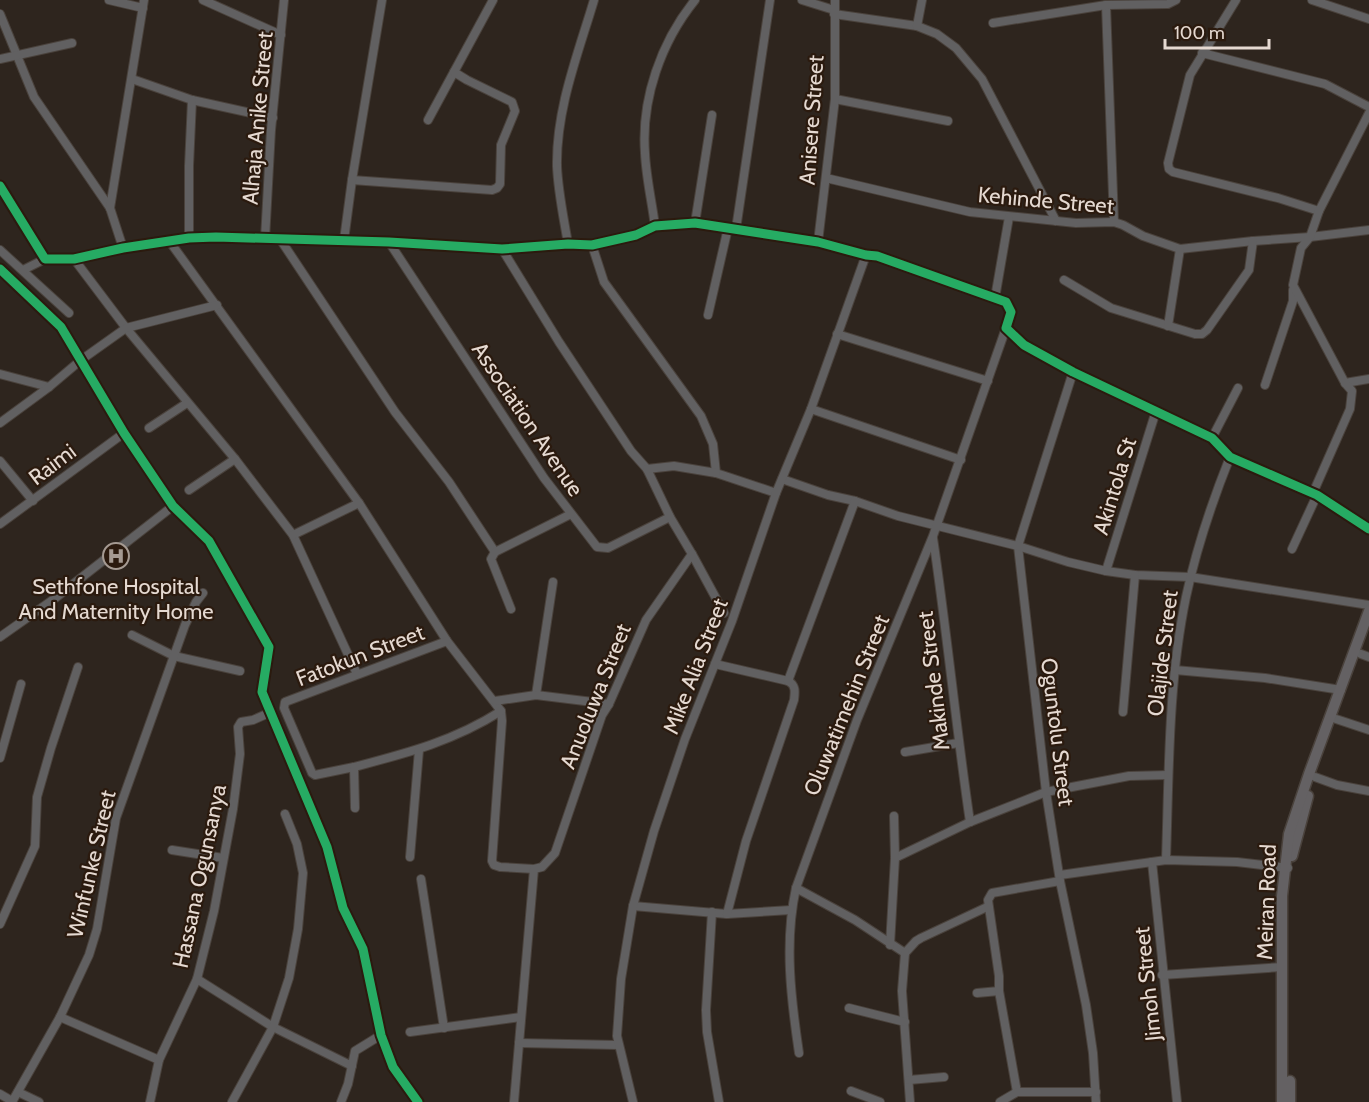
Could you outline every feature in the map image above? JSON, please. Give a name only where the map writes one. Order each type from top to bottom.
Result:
[{"type":"main road","name":"Meiran Road","points":[[1282,1102],[1281,896],[1293,835],[1309,774],[1369,610]]},
{"type":"main road","name":"Meiran Road","points":[[1293,835],[1336,719],[1365,655],[1369,631]]},
{"type":"main road","name":"Meiran Road","points":[[1287,868],[1290,1102]]},
{"type":"street","points":[[109,0],[143,4],[110,208]]},
{"type":"street","points":[[203,0],[281,35]]},
{"type":"street","name":"Alhaja Anike Street","points":[[266,239],[273,118],[284,0]]},
{"type":"street","points":[[344,240],[382,0]]},
{"type":"street","points":[[428,120],[492,0]]},
{"type":"street","points":[[568,244],[558,186],[558,143],[568,86],[594,0]]},
{"type":"street","points":[[655,226],[645,155],[645,122],[657,66],[677,26],[696,0]]},
{"type":"street","points":[[708,315],[732,229],[770,0]]},
{"type":"street","points":[[802,0],[834,12],[927,29],[948,40],[982,79],[1056,221]]},
{"type":"street","name":"Anisere Street","points":[[818,242],[835,99],[835,0]]},
{"type":"street","points":[[917,27],[922,0]]},
{"type":"street","points":[[993,23],[1106,5],[1168,4],[1176,0]]},
{"type":"street","points":[[1236,0],[1202,53],[1187,83],[1168,163],[1170,169],[1173,172],[1278,198],[1319,211]]},
{"type":"street","points":[[1312,0],[1369,19]]},
{"type":"street","points":[[1106,5],[1114,222]]},
{"type":"street","points":[[0,14],[34,97],[110,208],[123,248]]},
{"type":"street","points":[[0,59],[72,43]]},
{"type":"street","points":[[1202,53],[1325,84],[1369,107]]},
{"type":"street","points":[[352,180],[434,188],[497,189],[500,184],[501,145],[515,106],[512,102],[454,72]]},
{"type":"street","points":[[132,79],[192,100],[273,118]]},
{"type":"street","points":[[835,99],[948,121]]},
{"type":"street","points":[[189,238],[192,100]]},
{"type":"street","points":[[1265,385],[1293,301],[1293,285],[1301,248],[1310,237],[1319,211],[1369,113]]},
{"type":"street","points":[[695,223],[712,115]]},
{"type":"street","name":"Kehinde Street","points":[[826,178],[970,212],[1009,218],[1076,223],[1114,222],[1129,227],[1143,236],[1180,249],[1369,230]]},
{"type":"street","points":[[0,186],[45,259]]},
{"type":"street","points":[[995,298],[1009,218]]},
{"type":"street","points":[[23,270],[45,259],[74,259],[123,248],[189,238],[344,240],[502,249],[568,244],[592,245],[636,235],[655,226],[695,223],[818,242],[877,256],[1009,305],[1011,312],[1006,328],[1024,345],[1073,372],[1212,438],[1230,457],[1315,494],[1369,529]]},
{"type":"street","points":[[280,239],[395,412],[449,482],[495,552]]},
{"type":"street","points":[[1064,280],[1111,308],[1202,334],[1249,270],[1253,241]]},
{"type":"street","points":[[170,242],[359,503],[447,641],[501,711],[492,861],[494,865],[500,867],[534,869],[514,1102]]},
{"type":"street","name":"Association Avenue","points":[[389,242],[544,478],[597,547],[608,548],[670,517]]},
{"type":"street","points":[[592,245],[604,282],[700,416],[713,444],[716,473]]},
{"type":"street","points":[[502,249],[624,441],[647,469],[670,517],[724,613]]},
{"type":"street","points":[[1168,326],[1180,249]]},
{"type":"street","points":[[0,250],[69,313]]},
{"type":"street","name":"Mike Alia Street","points":[[633,1102],[617,1036],[621,978],[633,906],[661,810],[686,739],[732,621],[776,493],[811,409],[866,255]]},
{"type":"street","points":[[74,259],[126,328],[235,459],[293,535],[357,674]]},
{"type":"street","points":[[0,269],[61,327],[124,433],[173,506],[209,541],[269,647],[262,692],[327,847],[343,908],[363,949],[381,1035],[393,1067],[418,1102]]},
{"type":"street","points":[[1292,549],[1350,409],[1352,391],[1345,383],[1293,285]]},
{"type":"street","points":[[0,423],[126,328],[217,305]]},
{"type":"street","name":"Oluwatimehin Street","points":[[799,1053],[791,1000],[791,910],[796,888],[857,720],[933,536],[1006,328]]},
{"type":"street","points":[[837,334],[988,381]]},
{"type":"street","name":"Oguntolu Street","points":[[1073,372],[1018,546],[1046,792],[1060,878],[1086,1005],[1096,1102]]},
{"type":"street","points":[[0,374],[50,387]]},
{"type":"street","points":[[1345,383],[1369,379]]},
{"type":"street","points":[[1212,438],[1238,388]]},
{"type":"street","points":[[149,428],[187,403]]},
{"type":"street","points":[[811,409],[961,460]]},
{"type":"street","name":"Akintola St","points":[[1106,571],[1156,411]]},
{"type":"street","name":"Raimi","points":[[0,524],[124,433]]},
{"type":"street","name":"Olajide Street","points":[[1166,860],[1168,775],[1175,669],[1190,577],[1230,457]]},
{"type":"street","points":[[189,490],[235,459]]},
{"type":"street","points":[[0,461],[33,501]]},
{"type":"street","points":[[647,469],[674,466],[716,473],[776,493]]},
{"type":"street","points":[[782,479],[898,516],[1106,571],[1135,575],[1190,577],[1369,605]]},
{"type":"street","points":[[788,681],[855,501]]},
{"type":"street","points":[[293,535],[359,503]]},
{"type":"street","points":[[0,637],[54,599],[173,506]]},
{"type":"street","points":[[511,609],[491,559],[495,552],[571,514]]},
{"type":"street","name":"Makinde Street","points":[[933,536],[970,822]]},
{"type":"street","name":"Anuoluwa Street","points":[[534,869],[542,867],[555,853],[602,715],[646,620],[692,554]]},
{"type":"street","points":[[1123,712],[1135,575]]},
{"type":"street","points":[[536,695],[553,582]]},
{"type":"street","name":"Winfunke Street","points":[[12,1102],[60,1017],[89,956],[97,929],[116,818],[174,656],[196,602],[203,593]]},
{"type":"street","points":[[132,635],[174,656],[240,671]]},
{"type":"street","name":"Fatokun Street","points":[[354,767],[315,776],[284,708],[285,702],[447,641]]},
{"type":"street","points":[[715,664],[788,681],[796,690],[746,841],[727,914]]},
{"type":"street","points":[[0,924],[33,852],[37,797],[78,667]]},
{"type":"street","points":[[1175,669],[1265,678],[1341,690]]},
{"type":"street","points":[[0,758],[21,684]]},
{"type":"street","points":[[495,701],[536,695],[609,704]]},
{"type":"street","points":[[355,808],[354,767],[419,750],[475,727],[501,711]]},
{"type":"street","name":"Hassana Ogunsanya","points":[[150,1102],[159,1060],[197,979],[214,911],[233,809],[240,754],[238,727],[241,722],[271,712]]},
{"type":"street","points":[[1336,719],[1369,730]]},
{"type":"street","points":[[905,752],[958,743]]},
{"type":"street","points":[[410,857],[419,750]]},
{"type":"street","points":[[895,858],[970,822],[1046,792],[1129,776],[1168,775]]},
{"type":"street","points":[[1315,777],[1369,791]]},
{"type":"street","points":[[232,1102],[273,1027],[289,978],[298,929],[303,873],[297,844],[285,814]]},
{"type":"street","points":[[890,945],[895,858],[894,816]]},
{"type":"street","points":[[172,850],[223,858]]},
{"type":"street","points":[[1017,1092],[987,907],[992,893],[1060,878],[1166,860],[1237,862],[1287,868]]},
{"type":"street","name":"Jimoh Street","points":[[1152,862],[1177,1102]]},
{"type":"street","points":[[421,879],[444,1028]]},
{"type":"street","points":[[796,888],[855,920],[905,953]]},
{"type":"street","points":[[633,906],[727,914],[791,910]]},
{"type":"street","points":[[910,1102],[902,991],[905,953],[916,940],[987,907]]},
{"type":"street","points":[[712,912],[706,1011],[707,1032],[719,1102]]},
{"type":"street","points":[[1162,975],[1283,967]]},
{"type":"street","points":[[197,979],[273,1027],[352,1066]]},
{"type":"street","points":[[977,993],[999,991]]},
{"type":"street","points":[[849,1008],[905,1022]]},
{"type":"street","points":[[60,1017],[159,1060]]},
{"type":"street","points":[[410,1032],[521,1017]]},
{"type":"street","points":[[341,1102],[355,1051],[381,1035]]},
{"type":"street","points":[[519,1043],[618,1045]]},
{"type":"street","points":[[909,1080],[944,1077]]},
{"type":"street","points":[[850,1091],[880,1102]]},
{"type":"street","points":[[18,1092],[39,1102]]},
{"type":"street","points":[[1000,1102],[1017,1092],[1096,1092]]},
{"type":"street","points":[[0,1095],[12,1102]]},
{"type":"cycle path","points":[[0,186],[45,259],[74,259],[123,248],[189,238],[216,237],[389,242],[502,249],[568,244],[592,245],[636,235],[655,226],[695,223],[818,242],[877,256],[1006,302],[1011,312],[1006,328],[1024,345],[1073,372],[1212,438],[1230,457],[1317,495],[1369,529]]},
{"type":"cycle path","points":[[0,269],[61,327],[124,433],[173,506],[209,541],[269,647],[262,692],[327,847],[343,908],[363,949],[381,1035],[393,1067],[418,1102]]},
{"type":"place","name":"Sethfone Hospital And Maternity Home","points":[[116,556]]}]
